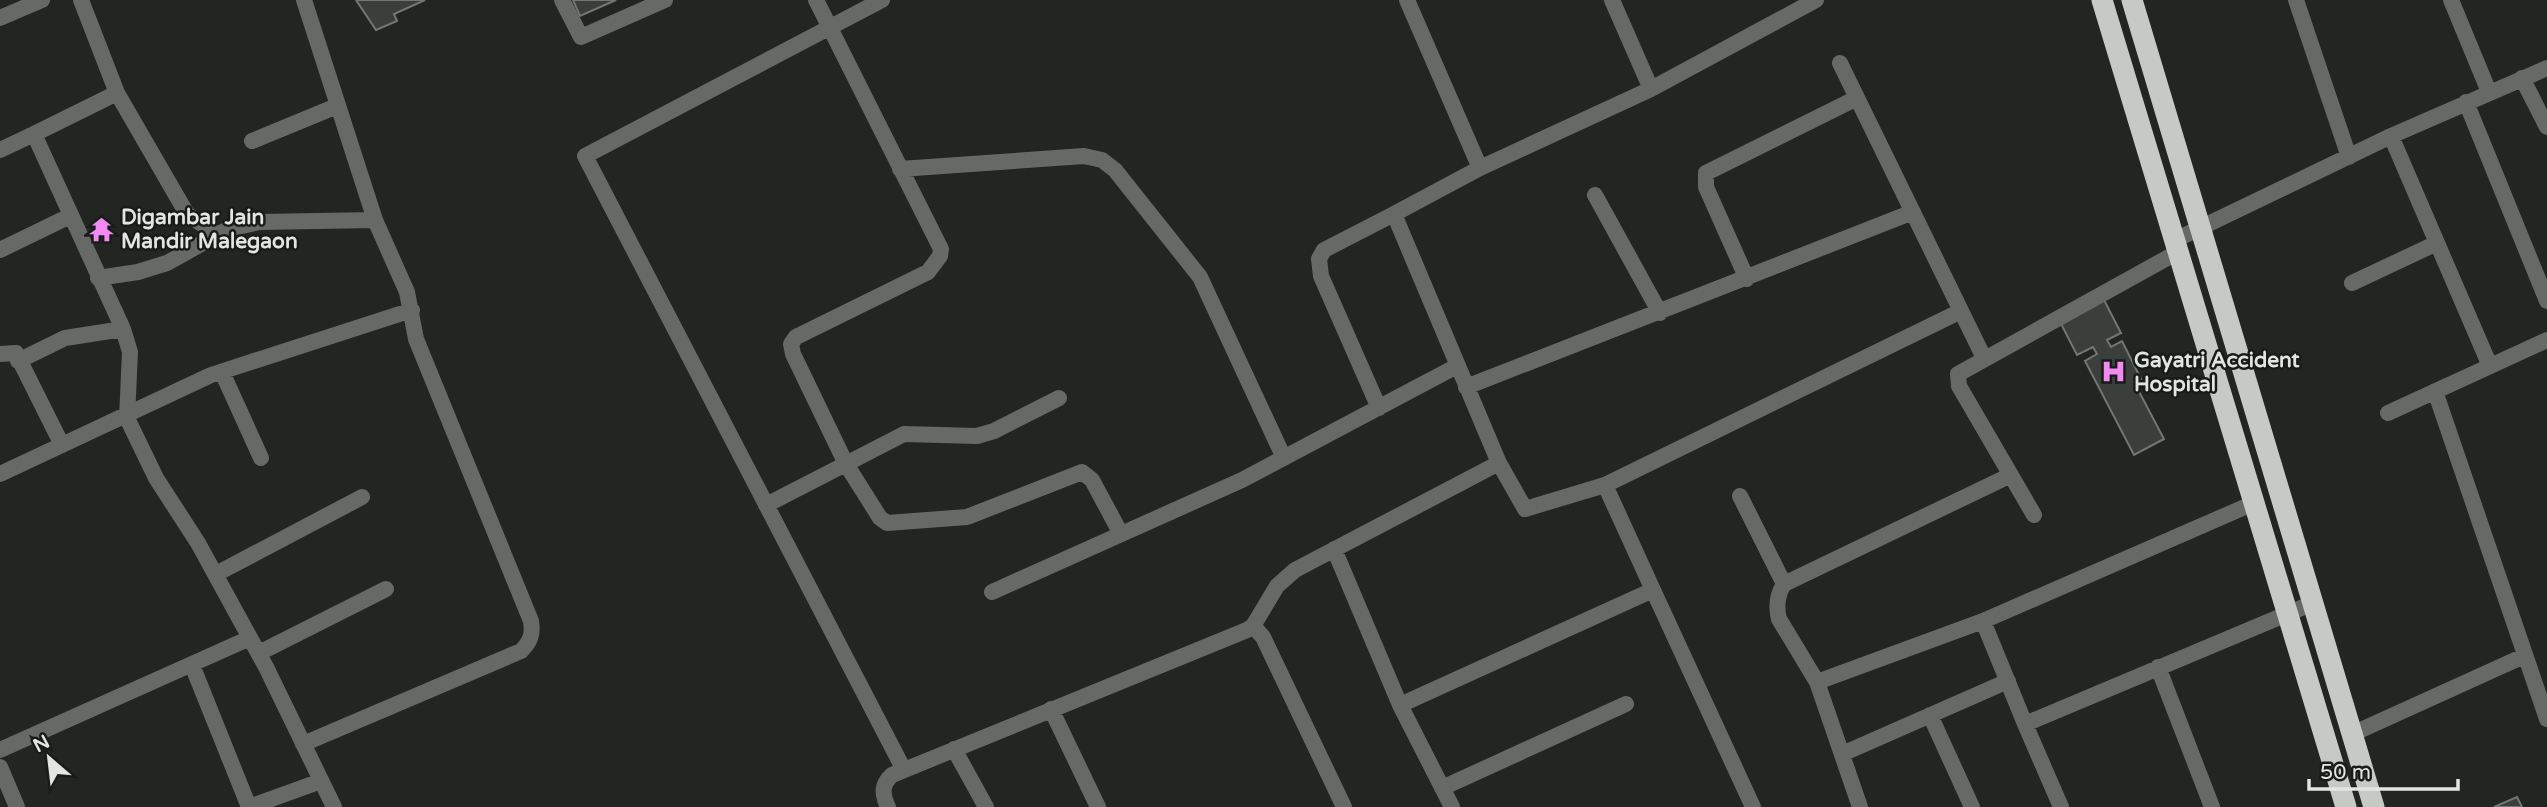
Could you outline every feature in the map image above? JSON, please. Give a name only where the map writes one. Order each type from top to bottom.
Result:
[{"type":"highway","points":[[2102,0],[2346,807]]},
{"type":"highway","points":[[2132,0],[2374,807]]},
{"type":"street","points":[[0,18],[42,0]]},
{"type":"street","points":[[81,0],[117,93],[187,214],[218,234]]},
{"type":"street","points":[[303,744],[521,651],[530,643],[533,632],[531,621],[416,339],[412,310],[375,219],[304,0]]},
{"type":"street","points":[[562,0],[581,37],[665,0]]},
{"type":"street","points":[[816,0],[941,249],[940,256],[928,272],[796,337],[791,344],[793,355],[846,464],[880,518],[896,524],[967,517],[1082,472],[1092,480],[1121,534]]},
{"type":"street","points":[[883,0],[585,156],[904,770]]},
{"type":"street","points":[[1407,0],[1480,168]]},
{"type":"street","points":[[1612,0],[1651,89]]},
{"type":"street","points":[[1379,408],[1321,276],[1319,259],[1324,250],[1480,168],[1651,89],[1816,0]]},
{"type":"street","points":[[2296,0],[2349,157]]},
{"type":"street","points":[[2451,0],[2489,92]]},
{"type":"street","points":[[1840,63],[1984,358]]},
{"type":"street","points":[[2034,515],[1957,380],[1963,369],[2176,246],[2200,228],[2391,136],[2547,68]]},
{"type":"street","points":[[2522,78],[2547,127]]},
{"type":"street","points":[[0,150],[117,93]]},
{"type":"street","points":[[1747,279],[1706,187],[1706,173],[1857,98]]},
{"type":"street","points":[[2466,102],[2547,301]]},
{"type":"street","points":[[252,141],[337,106]]},
{"type":"street","points":[[34,134],[123,329],[130,352],[127,414],[156,478],[216,574],[259,653],[334,807]]},
{"type":"street","points":[[2391,136],[2490,366]]},
{"type":"street","points":[[900,169],[1084,156],[1108,165],[1200,277],[1284,458]]},
{"type":"street","points":[[1595,195],[1660,313]]},
{"type":"street","points":[[1466,387],[1913,212]]},
{"type":"street","points":[[1394,214],[1499,463],[1525,509],[1605,485],[1961,311]]},
{"type":"street","points":[[0,250],[70,216]]},
{"type":"street","points":[[98,278],[138,272],[167,263],[218,234],[259,222],[375,219]]},
{"type":"street","points":[[2352,284],[2437,243]]},
{"type":"street","points":[[0,474],[222,372],[412,310]]},
{"type":"street","points":[[18,361],[65,338],[123,329]]},
{"type":"street","points":[[2388,413],[2547,340]]},
{"type":"street","points":[[0,354],[11,351],[16,353],[62,445]]},
{"type":"street","points":[[992,592],[1284,458],[1457,366]]},
{"type":"street","points":[[222,372],[261,458]]},
{"type":"street","points":[[2435,391],[2547,719]]},
{"type":"street","points":[[766,505],[904,435],[984,434],[1059,398]]},
{"type":"street","points":[[888,807],[883,793],[885,782],[904,770],[1253,626],[1286,577],[1499,463]]},
{"type":"street","points":[[1784,584],[2011,475]]},
{"type":"street","points":[[1605,485],[1753,807]]},
{"type":"street","points":[[1740,496],[1784,584],[1777,609],[1779,619],[1817,682],[1860,807]]},
{"type":"street","points":[[216,574],[362,498]]},
{"type":"street","points":[[1817,682],[1983,621],[2254,503]]},
{"type":"street","points":[[1334,550],[1399,705],[1452,807]]},
{"type":"street","points":[[259,653],[386,589]]},
{"type":"street","points":[[1399,705],[1653,590]]},
{"type":"street","points":[[2025,724],[2286,612],[2313,603]]},
{"type":"street","points":[[1983,621],[2061,807]]},
{"type":"street","points":[[1253,626],[1263,636],[1344,807]]},
{"type":"street","points":[[0,750],[250,638]]},
{"type":"street","points":[[2352,734],[2524,656]]},
{"type":"street","points":[[191,665],[249,807],[321,781]]},
{"type":"street","points":[[2158,667],[2212,807]]},
{"type":"street","points":[[1842,754],[2008,681]]},
{"type":"street","points":[[1442,788],[1626,704]]},
{"type":"street","points":[[1051,709],[1098,807]]},
{"type":"street","points":[[1930,715],[1972,807]]},
{"type":"street","points":[[954,749],[986,807]]},
{"type":"street","points":[[0,767],[17,807]]},
{"type":"building","points":[[356,0],[425,0],[394,14],[397,21],[376,30]]},
{"type":"building","points":[[573,0],[616,0],[580,16]]},
{"type":"building","points":[[2103,298],[2121,333],[2107,340],[2111,347],[2122,341],[2141,379],[2134,382],[2164,439],[2134,455],[2085,361],[2097,354],[2093,347],[2077,355],[2059,320]]},
{"type":"building","points":[[2517,797],[2522,807],[2494,807]]},
{"type":"place","name":"Digambar Jain Mandir Malegaon","points":[[101,229]]},
{"type":"place","name":"Gayatri Accident Hospital","points":[[2114,372]]}]
